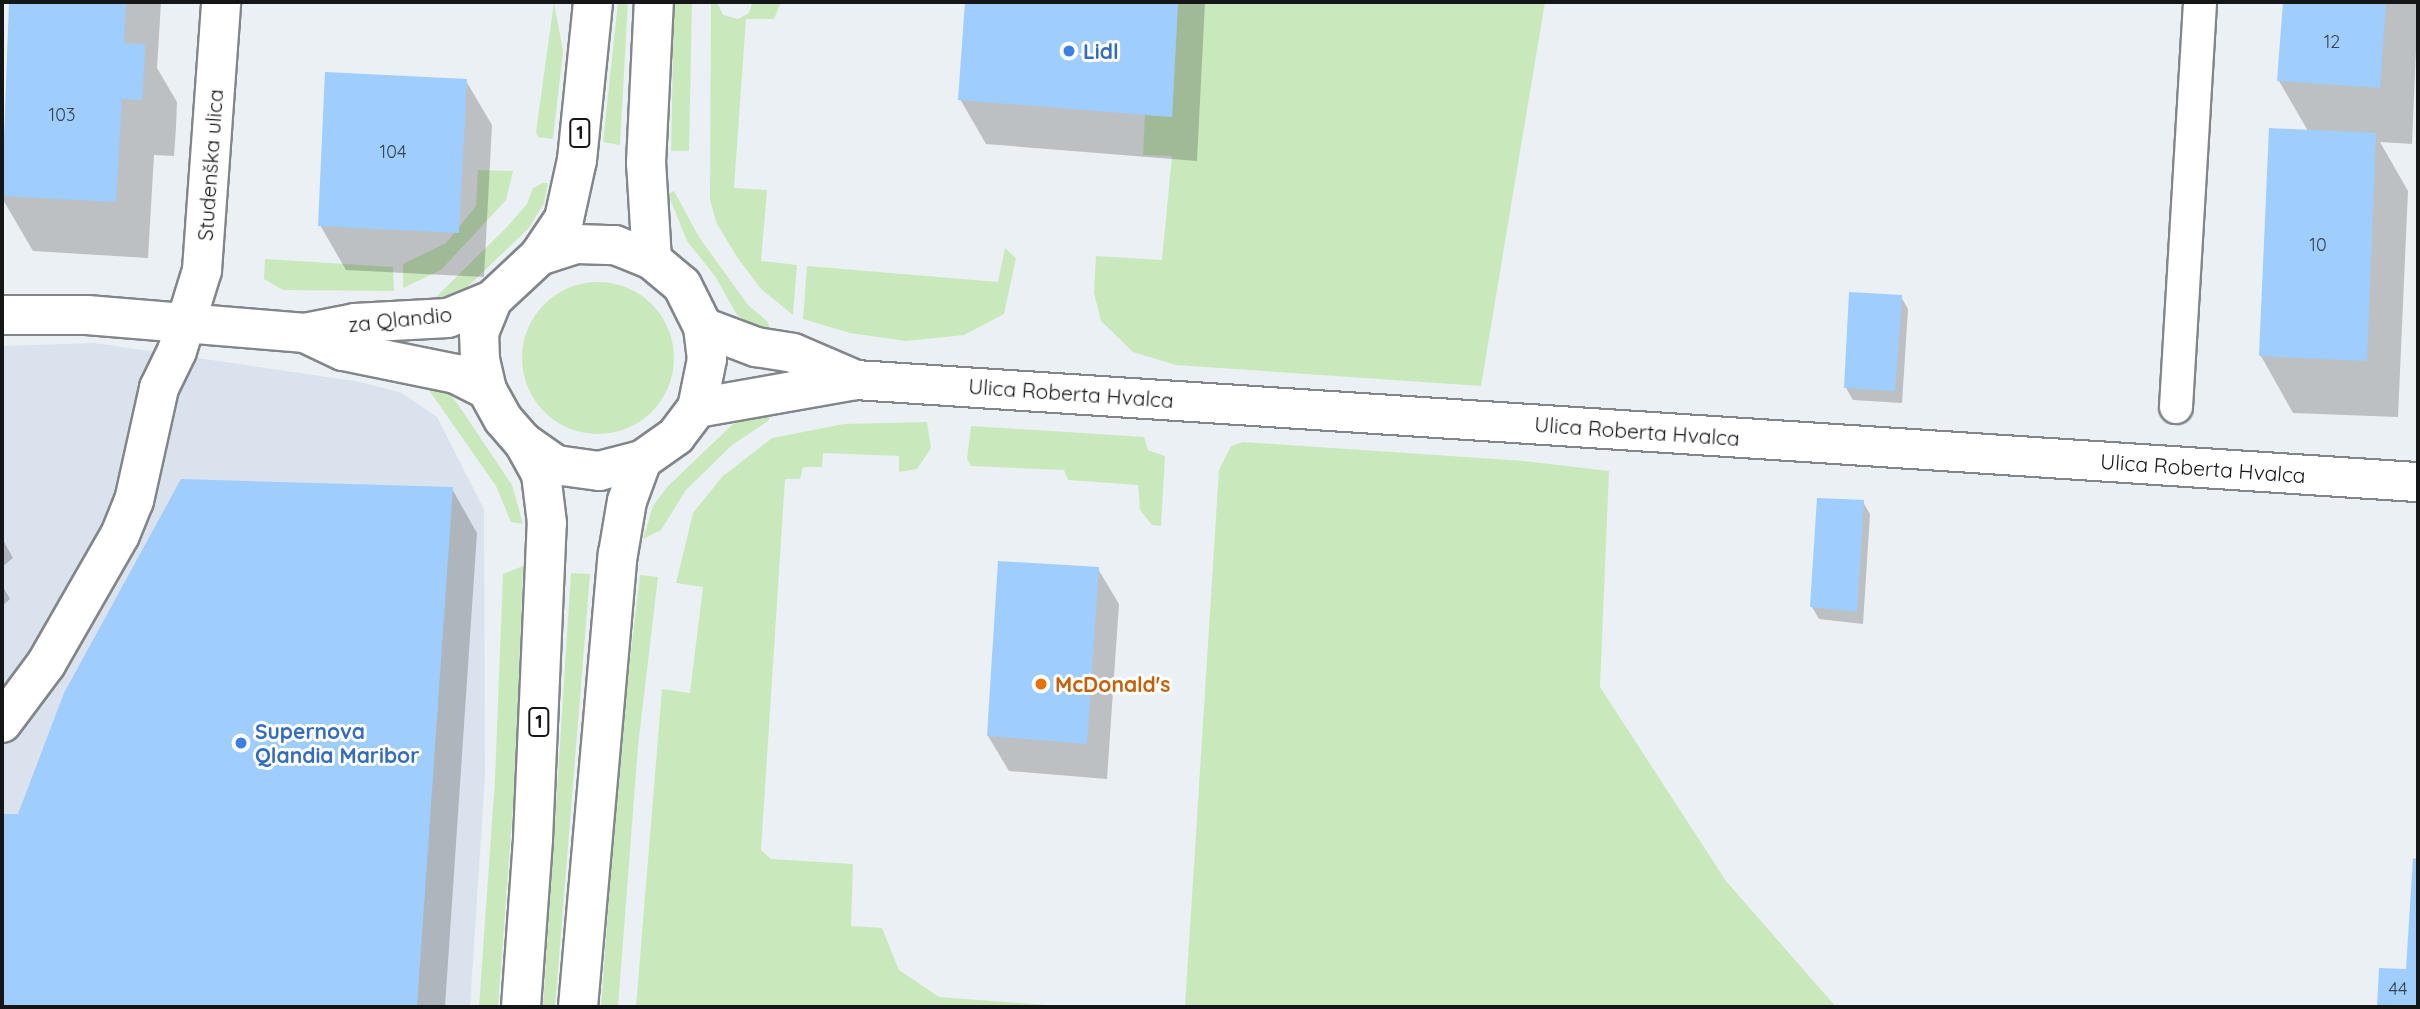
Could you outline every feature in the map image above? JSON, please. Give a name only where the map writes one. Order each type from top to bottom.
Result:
[{"type":"street","name":"Studenška ulica","points":[[2,723],[46,664],[120,535],[134,501],[159,388],[185,326],[202,270],[221,2]]},
{"type":"street","name":"1","points":[[521,1007],[533,839],[547,523],[541,474],[523,442],[503,419],[487,390],[479,333],[492,300],[539,257],[559,230],[570,200],[593,2]]},
{"type":"street","points":[[652,260],[646,163],[654,2]]},
{"type":"street","points":[[2176,407],[2200,2]]},
{"type":"street","points":[[523,442],[556,465],[599,471],[642,460],[676,436],[697,408],[707,359],[703,327],[682,285],[652,260],[615,245],[577,244],[539,257]]},
{"type":"street","name":"za Qlandio","points":[[2,316],[88,316],[185,326],[305,333],[355,323],[448,318],[492,300]]},
{"type":"street","points":[[703,327],[756,347],[793,354],[856,380]]},
{"type":"street","name":"za Qlandio","points":[[305,333],[342,351],[456,374],[487,390]]},
{"type":"street","points":[[697,408],[856,380]]},
{"type":"street","name":"Ulica Roberta Hvalca","points":[[856,380],[2418,482]]},
{"type":"street","points":[[578,1007],[618,554],[628,501],[642,460]]},
{"type":"shaded area","name":"Supernova Qlandia Maribor","points":[[95,343],[361,382],[402,393],[437,417],[484,509],[485,777],[470,1007],[2,1007],[2,346]]},
{"type":"green space","points":[[554,2],[563,51],[553,139],[538,137],[536,132]]},
{"type":"green space","points":[[618,2],[628,2],[620,145],[603,142]]},
{"type":"green space","points":[[674,2],[692,2],[689,151],[671,151]]},
{"type":"green space","points":[[711,2],[717,2],[723,15],[738,19],[749,13],[752,3],[780,4],[774,19],[746,19],[734,188],[767,190],[761,261],[797,265],[793,315],[761,289],[737,257],[717,224],[710,200]]},
{"type":"green space","points":[[1178,2],[1545,2],[1481,386],[1176,365],[1133,352],[1101,321],[1094,293],[1096,256],[1162,260],[1172,156],[1143,155],[1145,115],[1172,117]]},
{"type":"green space","points":[[478,170],[513,171],[506,200],[441,270],[403,288],[403,264],[446,243],[476,206]]},
{"type":"green space","points":[[548,183],[544,203],[529,228],[459,295],[444,302],[433,300],[507,227],[527,204],[533,188]]},
{"type":"green space","points":[[674,191],[699,237],[748,305],[767,321],[773,337],[737,315],[715,276],[687,241],[668,194]]},
{"type":"green space","points":[[1005,248],[1016,258],[1004,314],[964,335],[906,341],[850,333],[803,319],[807,266],[998,282]]},
{"type":"green space","points":[[265,259],[393,267],[394,291],[283,290],[264,279]]},
{"type":"green space","points":[[598,282],[627,287],[652,304],[669,329],[674,358],[669,387],[652,412],[627,429],[598,434],[569,429],[544,412],[527,387],[522,358],[527,329],[544,304],[569,287]]},
{"type":"green space","points":[[424,383],[446,390],[457,403],[512,485],[523,524],[511,522],[496,486]]},
{"type":"green space","points":[[772,412],[768,421],[732,445],[686,490],[661,530],[643,539],[653,506],[668,486],[733,424]]},
{"type":"green space","points":[[927,422],[931,448],[917,469],[899,472],[899,456],[823,453],[822,467],[803,467],[800,479],[785,479],[761,850],[771,859],[853,864],[851,926],[882,928],[899,970],[939,997],[1073,1007],[636,1007],[662,689],[690,693],[703,587],[676,583],[693,513],[722,477],[772,438],[844,424]]},
{"type":"green space","points":[[971,426],[1144,437],[1148,450],[1165,456],[1161,526],[1152,525],[1140,510],[1138,485],[1068,480],[1064,470],[971,466],[967,459]]},
{"type":"green space","points":[[1243,442],[1524,461],[1609,471],[1600,687],[1726,881],[1836,1007],[1185,1007],[1219,470],[1231,446]]},
{"type":"green space","points":[[523,566],[515,779],[498,1007],[479,1007],[495,779],[503,574]]},
{"type":"green space","points":[[571,573],[590,574],[555,1007],[543,1007]]},
{"type":"green space","points":[[640,575],[658,577],[638,746],[618,1007],[601,1007],[620,746]]},
{"type":"building","points":[[9,2],[126,2],[124,43],[145,44],[144,70],[142,100],[122,99],[116,202],[2,196]]},
{"type":"building","name":"Lidl","points":[[965,2],[1178,2],[1172,117],[958,100]]},
{"type":"building","points":[[2283,2],[2386,2],[2380,88],[2277,81]]},
{"type":"building","points":[[325,72],[467,79],[459,233],[318,226]]},
{"type":"building","points":[[2269,128],[2376,133],[2367,361],[2259,356]]},
{"type":"building","points":[[1849,292],[1902,295],[1895,391],[1844,388]]},
{"type":"building","name":"Supernova Qlandia Maribor","points":[[181,479],[453,487],[417,1007],[2,1007],[2,814],[18,814],[64,693]]},
{"type":"building","points":[[1817,498],[1864,500],[1857,612],[1810,607]]},
{"type":"building","name":"McDonald's","points":[[998,561],[1099,567],[1087,744],[987,736]]},
{"type":"building","points":[[2413,858],[2418,859],[2418,1007],[2377,1007],[2379,968],[2406,969]]},
{"type":"place","name":"Lidl","points":[[1069,51]]},
{"type":"place","name":"McDonald's","points":[[1041,684]]},
{"type":"place","name":"Supernova Qlandia Maribor","points":[[241,743]]}]
